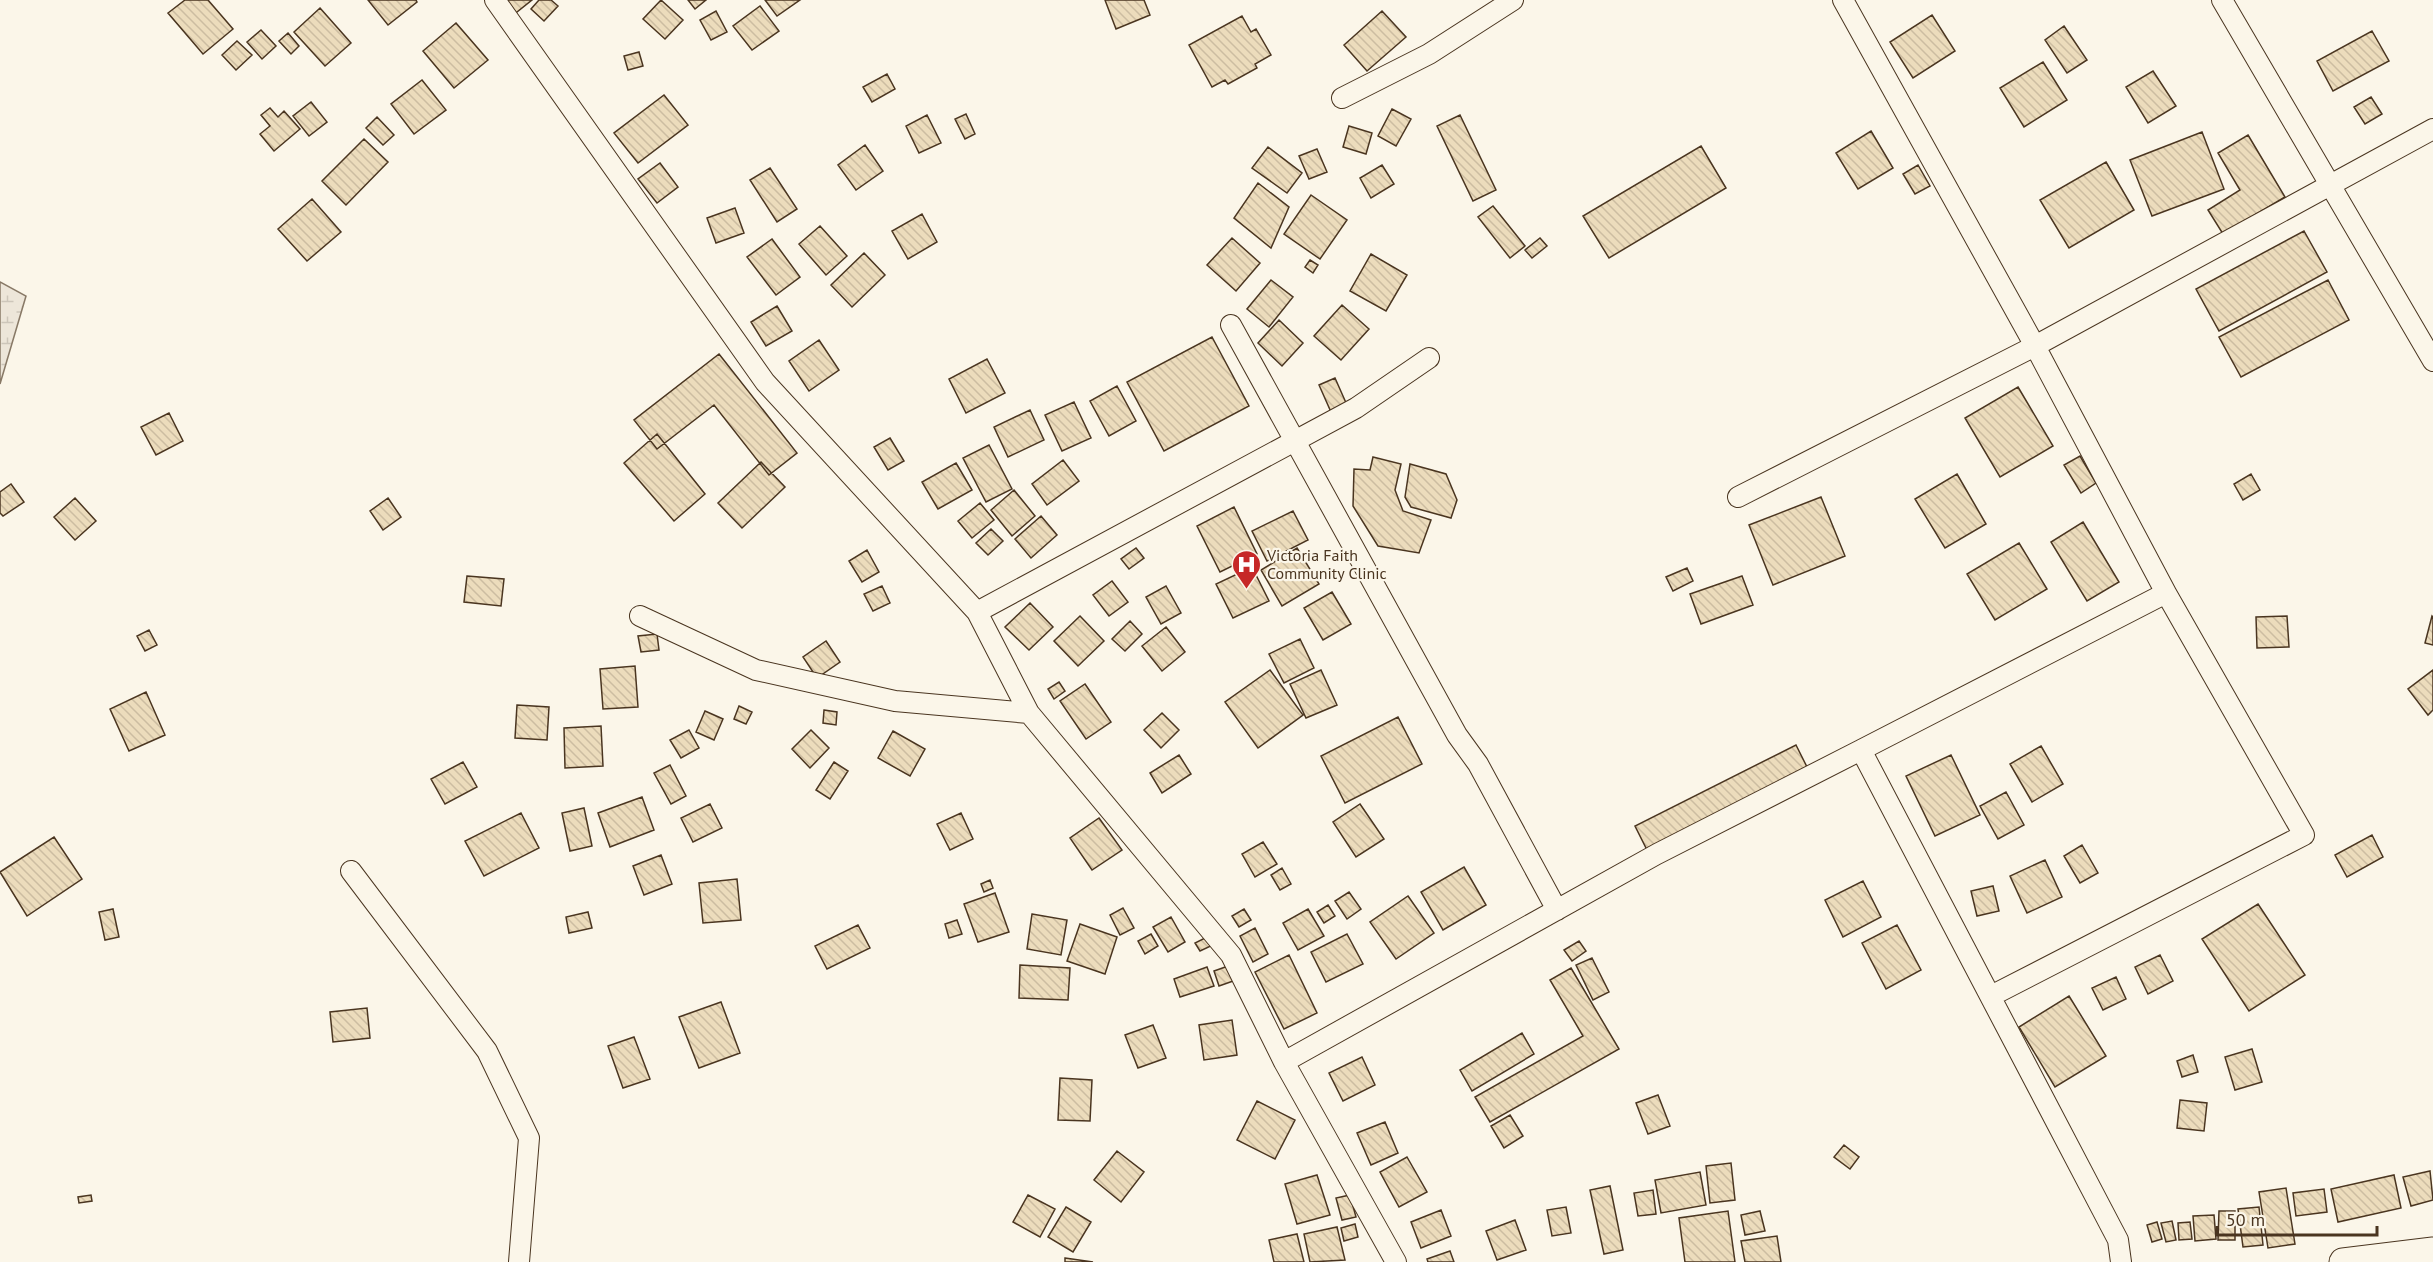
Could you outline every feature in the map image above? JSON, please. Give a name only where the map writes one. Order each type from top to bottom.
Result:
[{"type":"street","points":[[495,0],[765,382],[977,612],[1029,713],[1231,955],[1284,1062],[1396,1262]]},
{"type":"street","points":[[1342,98],[1429,54],[1513,0]]},
{"type":"street","points":[[1844,0],[2035,346],[2166,593],[2304,835],[1991,996]]},
{"type":"street","points":[[2222,0],[2433,362]]},
{"type":"street","points":[[1738,497],[2035,346],[2433,129]]},
{"type":"street","points":[[1231,325],[1456,735],[1478,764],[1557,910]]},
{"type":"street","points":[[977,612],[1356,408],[1429,358]]},
{"type":"street","points":[[1284,1062],[1657,855],[2166,593]]},
{"type":"street","points":[[640,616],[756,670],[895,702],[1029,713]]},
{"type":"street","points":[[1861,750],[2118,1240],[2121,1262]]},
{"type":"street","points":[[351,871],[487,1051],[529,1138],[519,1262]]},
{"type":"street","points":[[2343,1262],[2433,1251]]},
{"type":"green space","points":[[0,282],[26,296],[0,384]]},
{"type":"building","points":[[185,0],[208,0],[233,29],[203,54],[168,13]]},
{"type":"building","points":[[368,0],[416,0],[417,2],[388,25]]},
{"type":"building","points":[[499,0],[532,0],[512,16]]},
{"type":"building","points":[[539,0],[551,0],[558,6],[544,21],[531,9]]},
{"type":"building","points":[[661,0],[683,20],[665,39],[643,19]]},
{"type":"building","points":[[688,0],[706,0],[695,9]]},
{"type":"building","points":[[765,0],[800,0],[777,16]]},
{"type":"building","points":[[1105,0],[1144,0],[1150,15],[1116,29]]},
{"type":"building","points":[[760,6],[779,31],[752,50],[733,26]]},
{"type":"building","points":[[320,8],[351,43],[325,66],[294,32]]},
{"type":"building","points":[[716,11],[727,32],[711,40],[700,20]]},
{"type":"building","points":[[1382,11],[1406,37],[1367,71],[1344,45]]},
{"type":"building","points":[[1932,15],[1955,51],[1913,78],[1890,42]]},
{"type":"building","points":[[1242,16],[1251,32],[1256,29],[1271,55],[1255,64],[1257,68],[1228,84],[1225,80],[1212,87],[1189,45]]},
{"type":"building","points":[[456,23],[488,60],[454,88],[423,51]]},
{"type":"building","points":[[2064,26],[2087,60],[2067,73],[2045,40]]},
{"type":"building","points":[[261,30],[276,46],[262,59],[247,42]]},
{"type":"building","points":[[2372,31],[2389,61],[2333,91],[2317,61]]},
{"type":"building","points":[[288,33],[299,46],[291,54],[279,41]]},
{"type":"building","points":[[237,41],[252,55],[236,70],[222,55]]},
{"type":"building","points":[[639,52],[643,66],[628,70],[624,56]]},
{"type":"building","points":[[2043,62],[2067,100],[2024,127],[2000,88]]},
{"type":"building","points":[[2153,71],[2176,106],[2148,123],[2126,87]]},
{"type":"building","points":[[887,74],[895,89],[872,102],[863,87]]},
{"type":"building","points":[[422,80],[446,110],[414,134],[391,104]]},
{"type":"building","points":[[664,95],[688,125],[638,163],[614,133]]},
{"type":"building","points":[[2371,97],[2382,114],[2365,124],[2354,107]]},
{"type":"building","points":[[311,102],[327,122],[309,136],[293,116]]},
{"type":"building","points":[[270,108],[278,117],[284,111],[300,129],[274,151],[260,134],[270,126],[261,115]]},
{"type":"building","points":[[1392,109],[1411,119],[1396,146],[1378,136]]},
{"type":"building","points":[[966,114],[975,134],[965,139],[955,119]]},
{"type":"building","points":[[927,115],[941,143],[919,153],[906,126]]},
{"type":"building","points":[[1460,115],[1496,190],[1473,201],[1437,126]]},
{"type":"building","points":[[377,117],[394,135],[383,145],[366,128]]},
{"type":"building","points":[[1349,126],[1372,133],[1366,154],[1343,147]]},
{"type":"building","points":[[1871,131],[1893,168],[1858,189],[1836,153]]},
{"type":"building","points":[[2202,132],[2224,189],[2152,216],[2130,160]]},
{"type":"building","points":[[2248,135],[2285,197],[2223,234],[2208,210],[2240,190],[2218,153]]},
{"type":"building","points":[[364,139],[388,162],[346,205],[322,181]]},
{"type":"building","points":[[865,145],[883,171],[856,190],[838,165]]},
{"type":"building","points":[[1701,146],[1726,188],[1609,258],[1583,216]]},
{"type":"building","points":[[1268,147],[1302,173],[1287,193],[1252,168]]},
{"type":"building","points":[[1317,149],[1327,172],[1309,179],[1299,156]]},
{"type":"building","points":[[2106,162],[2134,210],[2069,248],[2040,200]]},
{"type":"building","points":[[660,163],[678,187],[657,203],[638,179]]},
{"type":"building","points":[[1382,165],[1394,184],[1371,198],[1360,178]]},
{"type":"building","points":[[1918,165],[1930,186],[1915,194],[1903,174]]},
{"type":"building","points":[[770,168],[797,209],[777,222],[750,180]]},
{"type":"building","points":[[1258,183],[1289,207],[1271,248],[1234,218]]},
{"type":"building","points":[[1311,195],[1347,220],[1320,259],[1284,234]]},
{"type":"building","points":[[312,199],[341,232],[307,261],[278,229]]},
{"type":"building","points":[[1493,206],[1525,246],[1510,258],[1478,217]]},
{"type":"building","points":[[735,208],[744,233],[716,243],[707,218]]},
{"type":"building","points":[[922,214],[937,242],[908,259],[892,231]]},
{"type":"building","points":[[820,226],[847,256],[826,275],[799,244]]},
{"type":"building","points":[[2304,231],[2327,272],[2219,331],[2196,289]]},
{"type":"building","points":[[1232,238],[1260,263],[1236,291],[1207,265]]},
{"type":"building","points":[[1540,238],[1547,246],[1532,258],[1525,250]]},
{"type":"building","points":[[772,239],[800,277],[776,295],[747,257]]},
{"type":"building","points":[[864,253],[885,275],[852,307],[831,285]]},
{"type":"building","points":[[1371,254],[1407,275],[1386,311],[1350,291]]},
{"type":"building","points":[[1310,260],[1318,265],[1313,273],[1305,267]]},
{"type":"building","points":[[1271,280],[1293,297],[1269,327],[1247,309]]},
{"type":"building","points":[[2328,280],[2349,320],[2241,377],[2219,337]]},
{"type":"building","points":[[1342,305],[1369,329],[1341,360],[1314,336]]},
{"type":"building","points":[[777,306],[792,331],[766,346],[751,322]]},
{"type":"building","points":[[1279,320],[1303,343],[1282,366],[1258,343]]},
{"type":"building","points":[[1212,337],[1249,406],[1164,451],[1127,382]]},
{"type":"building","points":[[819,340],[839,370],[809,391],[789,361]]},
{"type":"building","points":[[719,354],[797,453],[769,475],[714,405],[657,449],[634,420]]},
{"type":"building","points":[[987,359],[1005,393],[966,413],[949,379]]},
{"type":"building","points":[[1335,378],[1347,405],[1331,412],[1319,385]]},
{"type":"building","points":[[1117,386],[1136,421],[1109,436],[1090,401]]},
{"type":"building","points":[[2018,387],[2053,446],[2000,477],[1965,418]]},
{"type":"building","points":[[1074,402],[1091,438],[1062,451],[1045,415]]},
{"type":"building","points":[[1030,410],[1044,440],[1008,457],[994,427]]},
{"type":"building","points":[[169,413],[183,441],[156,455],[141,427]]},
{"type":"building","points":[[657,434],[705,494],[674,521],[624,463]]},
{"type":"building","points":[[890,438],[904,461],[888,470],[874,447]]},
{"type":"building","points":[[989,445],[1012,489],[986,502],[963,458]]},
{"type":"building","points":[[2080,456],[2096,483],[2081,493],[2064,465]]},
{"type":"building","points":[[1373,457],[1401,464],[1395,490],[1403,511],[1431,520],[1419,553],[1378,546],[1353,506],[1354,469],[1370,470]]},
{"type":"building","points":[[1063,460],[1079,481],[1047,505],[1032,484]]},
{"type":"building","points":[[761,462],[785,487],[742,528],[718,503]]},
{"type":"building","points":[[956,463],[972,490],[938,509],[922,482]]},
{"type":"building","points":[[1410,464],[1446,474],[1457,500],[1451,518],[1411,507],[1405,497]]},
{"type":"building","points":[[1957,474],[1986,524],[1945,548],[1915,499]]},
{"type":"building","points":[[2251,474],[2260,490],[2243,500],[2234,484]]},
{"type":"building","points":[[11,484],[24,502],[3,516],[0,513],[0,492]]},
{"type":"building","points":[[1014,490],[1035,516],[1012,536],[991,510]]},
{"type":"building","points":[[1821,497],[1845,556],[1773,585],[1749,525]]},
{"type":"building","points":[[75,498],[96,521],[75,540],[54,517]]},
{"type":"building","points":[[388,498],[401,517],[383,530],[370,511]]},
{"type":"building","points":[[980,503],[994,520],[972,538],[958,521]]},
{"type":"building","points":[[1234,507],[1257,554],[1220,572],[1197,526]]},
{"type":"building","points":[[1293,511],[1308,540],[1267,561],[1252,531]]},
{"type":"building","points":[[1041,516],[1057,535],[1031,558],[1015,539]]},
{"type":"building","points":[[2083,522],[2119,582],[2087,601],[2051,542]]},
{"type":"building","points":[[991,529],[1003,541],[988,555],[976,543]]},
{"type":"building","points":[[2019,543],[2047,589],[1995,620],[1967,574]]},
{"type":"building","points":[[1136,548],[1144,558],[1129,569],[1121,559]]},
{"type":"building","points":[[1297,548],[1319,584],[1282,606],[1261,570]]},
{"type":"building","points":[[867,550],[879,572],[862,582],[849,561]]},
{"type":"building","name":"Victoria Faith Community Clinic","points":[[1252,567],[1269,601],[1233,618],[1216,584]]},
{"type":"building","points":[[1687,568],[1693,581],[1673,591],[1666,577]]},
{"type":"building","points":[[467,576],[504,579],[501,606],[464,602]]},
{"type":"building","points":[[1742,576],[1753,605],[1701,624],[1690,594]]},
{"type":"building","points":[[1112,581],[1128,602],[1109,616],[1093,595]]},
{"type":"building","points":[[882,586],[890,603],[873,611],[864,594]]},
{"type":"building","points":[[1166,586],[1181,613],[1161,624],[1146,597]]},
{"type":"building","points":[[1332,592],[1351,624],[1323,640],[1304,608]]},
{"type":"building","points":[[1030,603],[1053,627],[1029,650],[1005,627]]},
{"type":"building","points":[[1080,616],[1104,641],[1078,666],[1054,641]]},
{"type":"building","points":[[2287,616],[2289,647],[2257,648],[2256,617]]},
{"type":"building","points":[[2433,617],[2433,645],[2425,643]]},
{"type":"building","points":[[1130,621],[1142,634],[1125,651],[1112,639]]},
{"type":"building","points":[[1166,627],[1185,652],[1162,671],[1142,646]]},
{"type":"building","points":[[149,630],[157,645],[145,651],[137,636]]},
{"type":"building","points":[[657,634],[659,650],[641,652],[638,636]]},
{"type":"building","points":[[1300,639],[1314,668],[1284,683],[1269,654]]},
{"type":"building","points":[[826,641],[840,662],[817,678],[803,657]]},
{"type":"building","points":[[635,666],[638,707],[603,709],[600,669]]},
{"type":"building","points":[[1270,670],[1303,715],[1258,748],[1225,702]]},
{"type":"building","points":[[1321,670],[1337,705],[1306,718],[1290,684]]},
{"type":"building","points":[[2433,670],[2433,710],[2428,715],[2408,689]]},
{"type":"building","points":[[1059,682],[1065,691],[1054,699],[1048,689]]},
{"type":"building","points":[[1085,684],[1111,722],[1086,739],[1060,701]]},
{"type":"building","points":[[146,692],[165,735],[129,751],[110,709]]},
{"type":"building","points":[[517,705],[549,707],[547,740],[515,738]]},
{"type":"building","points":[[739,706],[752,712],[746,724],[734,719]]},
{"type":"building","points":[[824,710],[837,712],[836,725],[823,723]]},
{"type":"building","points":[[705,711],[723,719],[714,740],[696,732]]},
{"type":"building","points":[[1162,713],[1179,730],[1161,748],[1144,730]]},
{"type":"building","points":[[1398,717],[1422,764],[1345,803],[1321,756]]},
{"type":"building","points":[[601,726],[603,766],[565,768],[564,728]]},
{"type":"building","points":[[689,730],[699,748],[681,758],[670,740]]},
{"type":"building","points":[[811,730],[829,748],[810,768],[792,749]]},
{"type":"building","points":[[893,731],[925,749],[910,776],[878,758]]},
{"type":"building","points":[[1796,745],[1808,769],[1647,850],[1635,826]]},
{"type":"building","points":[[2041,746],[2063,784],[2032,802],[2010,764]]},
{"type":"building","points":[[1179,755],[1191,774],[1162,793],[1150,773]]},
{"type":"building","points":[[1951,755],[1980,815],[1935,836],[1906,776]]},
{"type":"building","points":[[463,762],[477,787],[445,804],[431,779]]},
{"type":"building","points":[[834,762],[848,771],[830,799],[816,790]]},
{"type":"building","points":[[670,765],[686,796],[671,804],[654,773]]},
{"type":"building","points":[[2006,792],[2024,825],[1998,839],[1980,806]]},
{"type":"building","points":[[642,797],[654,830],[610,847],[598,813]]},
{"type":"building","points":[[710,804],[722,828],[693,842],[681,818]]},
{"type":"building","points":[[1360,804],[1384,839],[1356,857],[1333,822]]},
{"type":"building","points":[[584,808],[592,846],[570,851],[562,813]]},
{"type":"building","points":[[521,813],[539,848],[484,876],[465,841]]},
{"type":"building","points":[[961,813],[973,839],[950,850],[937,824]]},
{"type":"building","points":[[1099,818],[1122,850],[1092,870],[1070,838]]},
{"type":"building","points":[[2372,835],[2383,857],[2347,877],[2335,855]]},
{"type":"building","points":[[54,837],[82,879],[27,916],[0,872]]},
{"type":"building","points":[[1263,842],[1277,864],[1255,877],[1242,854]]},
{"type":"building","points":[[2082,845],[2098,873],[2080,883],[2064,856]]},
{"type":"building","points":[[661,855],[672,884],[644,895],[633,866]]},
{"type":"building","points":[[2045,860],[2062,897],[2027,913],[2010,876]]},
{"type":"building","points":[[1464,867],[1486,905],[1443,930],[1421,892]]},
{"type":"building","points":[[1282,868],[1291,884],[1280,890],[1271,875]]},
{"type":"building","points":[[737,879],[741,920],[703,923],[699,883]]},
{"type":"building","points":[[990,880],[993,888],[984,892],[981,884]]},
{"type":"building","points":[[1863,881],[1881,917],[1843,937],[1825,900]]},
{"type":"building","points":[[1993,886],[1999,911],[1977,916],[1971,891]]},
{"type":"building","points":[[1349,892],[1361,909],[1347,919],[1335,901]]},
{"type":"building","points":[[995,893],[1009,932],[978,942],[964,904]]},
{"type":"building","points":[[1408,896],[1434,933],[1396,959],[1370,922]]},
{"type":"building","points":[[2258,904],[2305,975],[2249,1011],[2202,939]]},
{"type":"building","points":[[1328,905],[1335,916],[1324,923],[1317,912]]},
{"type":"building","points":[[1123,908],[1134,928],[1120,935],[1110,915]]},
{"type":"building","points":[[113,909],[119,937],[105,940],[99,912]]},
{"type":"building","points":[[1244,909],[1251,920],[1239,927],[1232,916]]},
{"type":"building","points":[[1308,909],[1324,936],[1298,950],[1283,923]]},
{"type":"building","points":[[588,912],[592,928],[569,933],[566,917]]},
{"type":"building","points":[[1032,914],[1067,920],[1061,955],[1027,949]]},
{"type":"building","points":[[1171,917],[1185,942],[1168,952],[1153,927]]},
{"type":"building","points":[[957,920],[962,934],[949,938],[945,924]]},
{"type":"building","points":[[1080,924],[1117,937],[1105,974],[1067,961]]},
{"type":"building","points":[[858,925],[870,948],[827,969],[815,946]]},
{"type":"building","points":[[1897,925],[1921,970],[1886,989],[1862,943]]},
{"type":"building","points":[[1255,928],[1268,954],[1253,962],[1240,936]]},
{"type":"building","points":[[1151,934],[1158,946],[1145,954],[1138,941]]},
{"type":"building","points":[[1347,934],[1363,964],[1326,982],[1311,952]]},
{"type":"building","points":[[1209,936],[1213,945],[1200,951],[1195,943]]},
{"type":"building","points":[[1579,941],[1586,951],[1572,961],[1564,950]]},
{"type":"building","points":[[1289,955],[1317,1013],[1284,1029],[1255,972]]},
{"type":"building","points":[[2160,955],[2173,981],[2148,994],[2135,967]]},
{"type":"building","points":[[1592,958],[1609,992],[1593,1000],[1576,965]]},
{"type":"building","points":[[1020,965],[1070,968],[1068,1000],[1019,998]]},
{"type":"building","points":[[1231,965],[1236,980],[1219,986],[1214,971]]},
{"type":"building","points":[[1207,967],[1214,986],[1180,997],[1174,979]]},
{"type":"building","points":[[1571,968],[1619,1049],[1490,1122],[1475,1097],[1583,1036],[1550,980]]},
{"type":"building","points":[[2116,977],[2126,999],[2103,1010],[2092,988]]},
{"type":"building","points":[[2069,996],[2106,1056],[2055,1087],[2019,1027]]},
{"type":"building","points":[[721,1002],[740,1053],[699,1068],[679,1017]]},
{"type":"building","points":[[367,1008],[370,1038],[333,1042],[330,1012]]},
{"type":"building","points":[[1232,1020],[1237,1055],[1204,1060],[1199,1025]]},
{"type":"building","points":[[1153,1025],[1166,1058],[1138,1068],[1125,1035]]},
{"type":"building","points":[[1522,1033],[1534,1054],[1472,1091],[1460,1070]]},
{"type":"building","points":[[634,1037],[650,1079],[623,1088],[608,1046]]},
{"type":"building","points":[[2252,1049],[2262,1082],[2235,1090],[2225,1057]]},
{"type":"building","points":[[2193,1055],[2198,1072],[2182,1077],[2177,1061]]},
{"type":"building","points":[[1362,1057],[1375,1085],[1343,1101],[1329,1073]]},
{"type":"building","points":[[1060,1078],[1092,1080],[1090,1121],[1058,1120]]},
{"type":"building","points":[[1658,1095],[1670,1126],[1648,1134],[1636,1103]]},
{"type":"building","points":[[2180,1100],[2207,1103],[2204,1131],[2177,1128]]},
{"type":"building","points":[[1257,1101],[1295,1120],[1275,1159],[1237,1140]]},
{"type":"building","points":[[1510,1115],[1523,1136],[1504,1148],[1491,1126]]},
{"type":"building","points":[[1385,1122],[1398,1153],[1371,1165],[1357,1133]]},
{"type":"building","points":[[1844,1145],[1859,1157],[1850,1169],[1834,1157]]},
{"type":"building","points":[[1117,1151],[1144,1172],[1121,1202],[1094,1180]]},
{"type":"building","points":[[1407,1157],[1427,1192],[1399,1207],[1380,1172]]},
{"type":"building","points":[[1731,1163],[1735,1200],[1710,1203],[1706,1166]]},
{"type":"building","points":[[2430,1171],[2433,1200],[2411,1206],[2403,1177]]},
{"type":"building","points":[[1700,1172],[1706,1205],[1661,1213],[1655,1180]]},
{"type":"building","points":[[1317,1175],[1330,1215],[1297,1224],[1285,1184]]},
{"type":"building","points":[[2394,1175],[2401,1208],[2338,1222],[2331,1189]]},
{"type":"building","points":[[1610,1186],[1623,1250],[1604,1254],[1590,1190]]},
{"type":"building","points":[[2286,1188],[2295,1244],[2268,1248],[2259,1192]]},
{"type":"building","points":[[2324,1189],[2327,1212],[2296,1216],[2293,1193]]},
{"type":"building","points":[[1653,1190],[1656,1214],[1638,1216],[1634,1193]]},
{"type":"building","points":[[91,1195],[92,1201],[79,1203],[78,1197]]},
{"type":"building","points":[[1028,1195],[1055,1209],[1040,1237],[1013,1222]]},
{"type":"building","points":[[1350,1195],[1356,1217],[1342,1220],[1336,1198]]},
{"type":"building","points":[[1066,1207],[1091,1222],[1073,1252],[1048,1237]]},
{"type":"building","points":[[1566,1207],[1571,1233],[1552,1236],[1547,1210]]},
{"type":"building","points":[[2259,1207],[2263,1245],[2243,1247],[2238,1209]]},
{"type":"building","points":[[1441,1210],[1451,1236],[1421,1248],[1411,1222]]},
{"type":"building","points":[[1728,1211],[1735,1262],[1685,1262],[1679,1218]]},
{"type":"building","points":[[1760,1211],[1765,1231],[1745,1235],[1741,1215]]},
{"type":"building","points":[[2219,1211],[2235,1211],[2235,1240],[2218,1240]]},
{"type":"building","points":[[2214,1215],[2216,1239],[2195,1241],[2193,1216]]},
{"type":"building","points":[[1515,1220],[1526,1250],[1497,1260],[1486,1231]]},
{"type":"building","points":[[2172,1221],[2176,1240],[2166,1242],[2161,1223]]},
{"type":"building","points":[[2157,1222],[2162,1239],[2152,1242],[2147,1225]]},
{"type":"building","points":[[2190,1222],[2192,1239],[2179,1240],[2178,1223]]},
{"type":"building","points":[[1355,1224],[1358,1237],[1344,1241],[1341,1228]]},
{"type":"building","points":[[1337,1227],[1345,1260],[1310,1262],[1304,1234]]},
{"type":"building","points":[[1297,1234],[1304,1262],[1274,1262],[1269,1240]]},
{"type":"building","points":[[1777,1236],[1781,1262],[1745,1262],[1741,1241]]},
{"type":"building","points":[[1450,1251],[1454,1262],[1428,1262],[1427,1259]]},
{"type":"building","points":[[1065,1258],[1093,1262],[1065,1262]]},
{"type":"place","name":"Victoria Faith Community Clinic","points":[[1246,590]]}]
